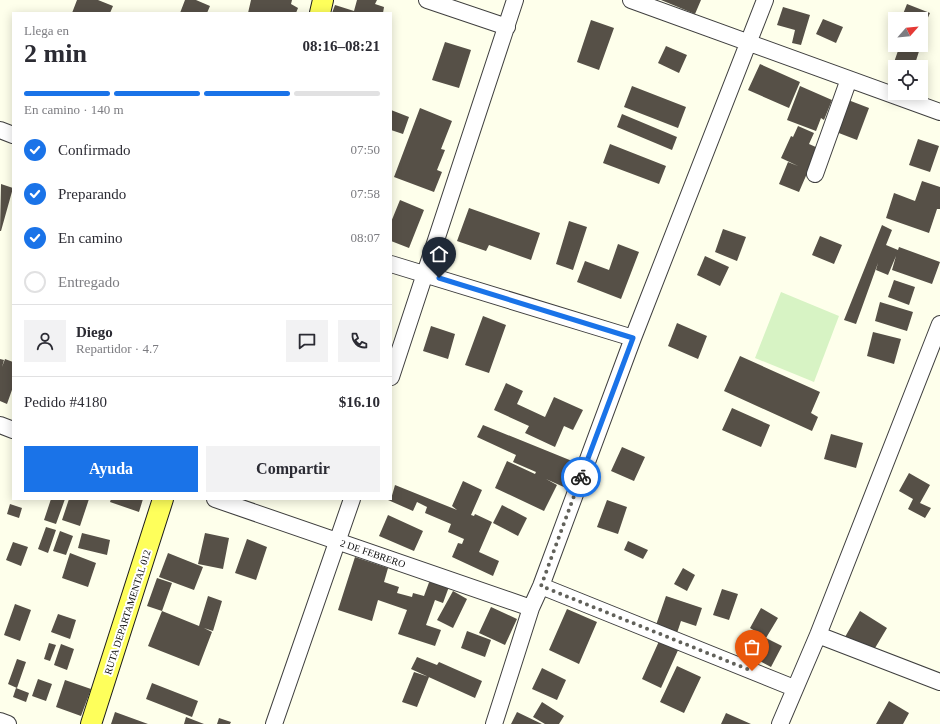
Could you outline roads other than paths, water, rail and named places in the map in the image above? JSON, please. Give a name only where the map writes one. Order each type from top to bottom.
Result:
[{"type":"main road","points":[[320,12],[324,0]]},
{"type":"main road","name":"RUTA DEPARTAMENTAL 012","points":[[91,724],[163,500]]},
{"type":"street","points":[[427,0],[507,27]]},
{"type":"street","points":[[392,374],[515,0]]},
{"type":"street","points":[[631,0],[940,112]]},
{"type":"street","points":[[494,724],[531,608],[541,586],[633,338],[765,0]]},
{"type":"street","points":[[815,174],[849,79]]},
{"type":"street","points":[[0,130],[12,135]]},
{"type":"street","points":[[392,264],[633,338]]},
{"type":"street","points":[[780,724],[794,688],[818,635],[940,324]]},
{"type":"street","points":[[0,425],[12,430]]},
{"type":"street","name":"2 DE FEBRERO","points":[[218,500],[531,608]]},
{"type":"street","points":[[274,724],[339,541],[352,500]]},
{"type":"street","points":[[541,586],[794,688]]},
{"type":"street","points":[[818,635],[940,682]]},
{"type":"street","points":[[0,721],[8,724]]}]
